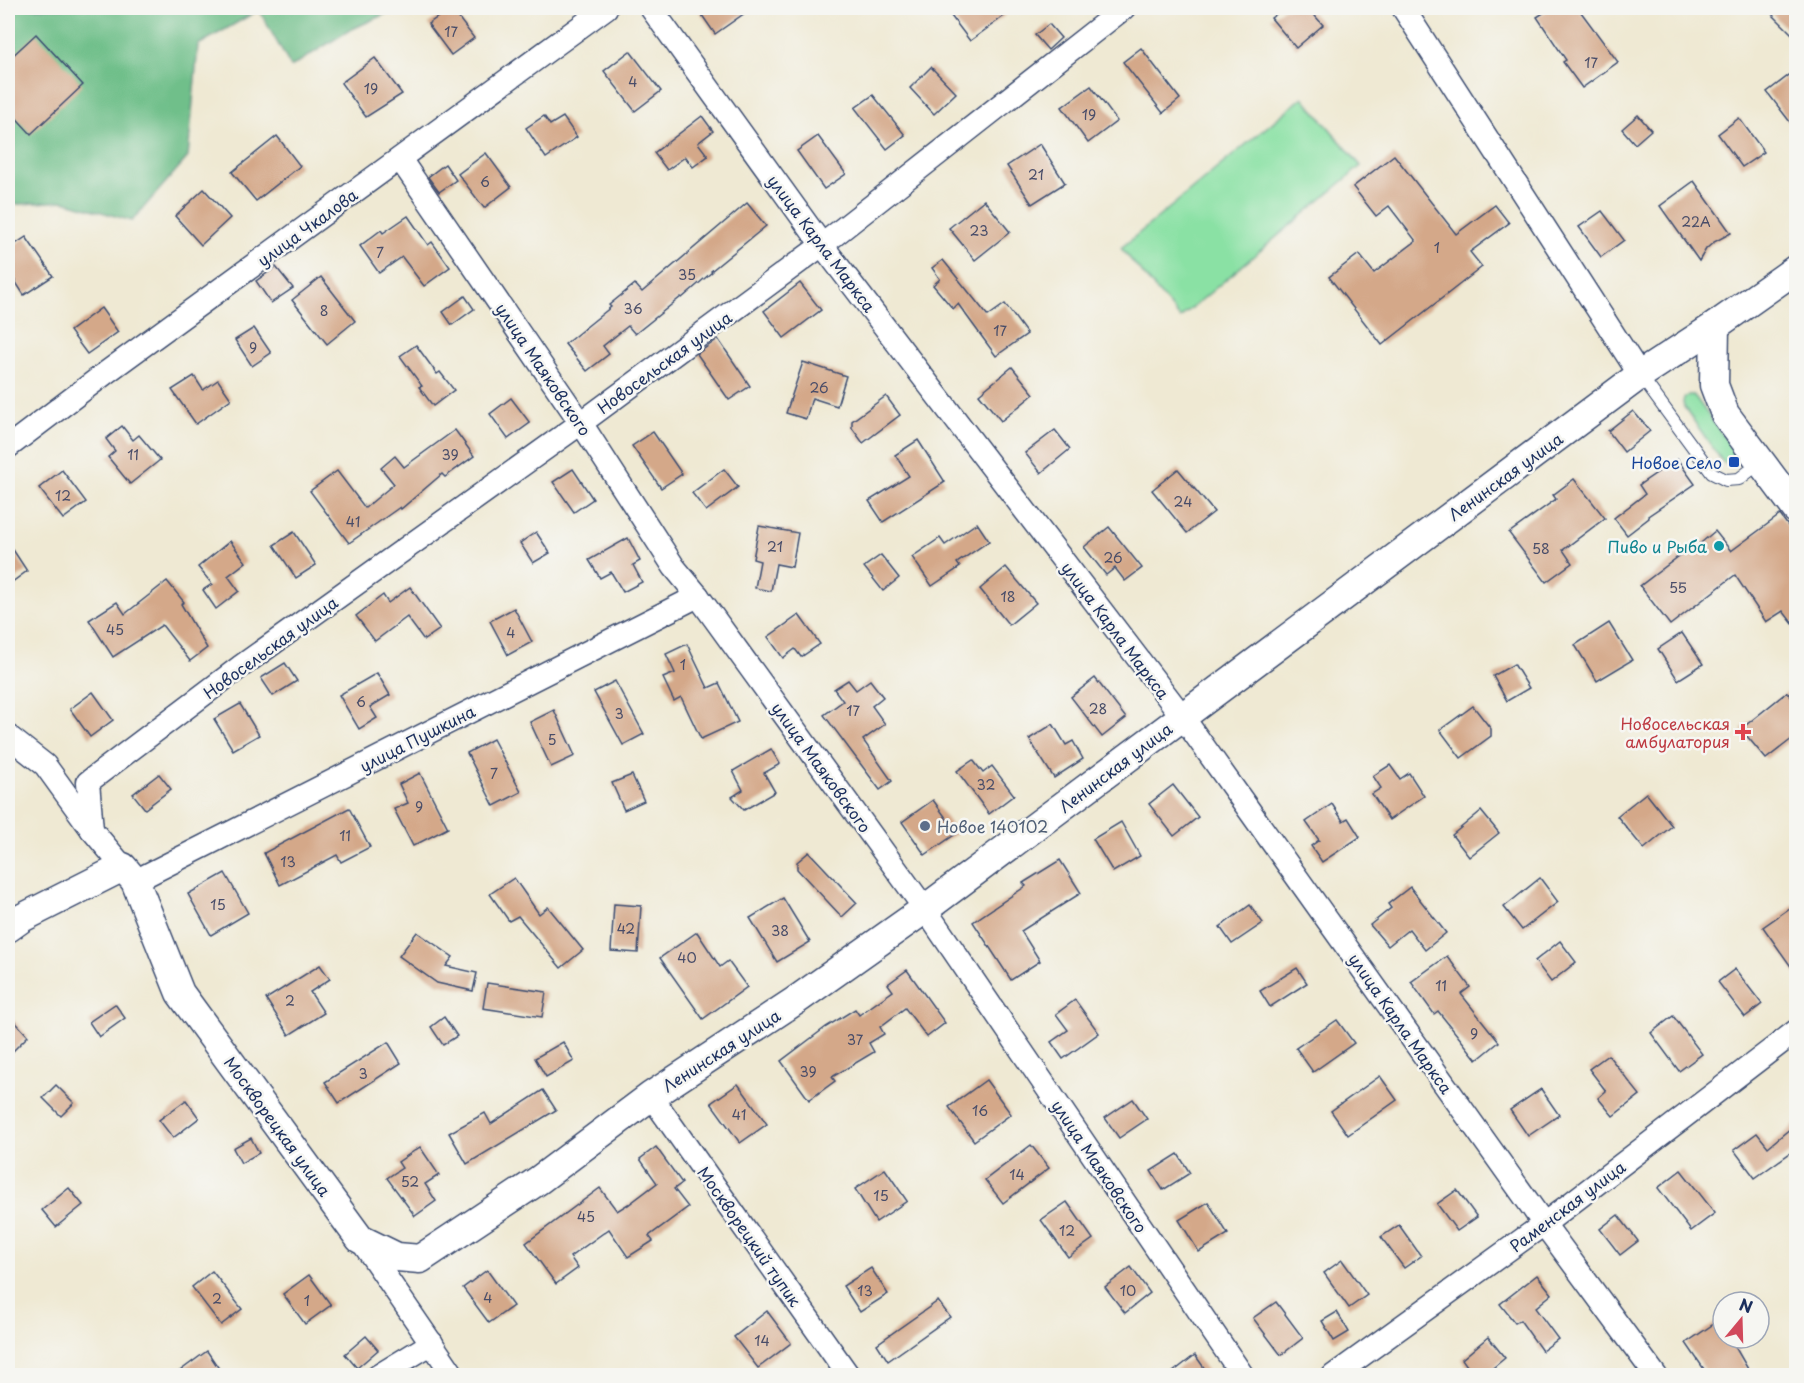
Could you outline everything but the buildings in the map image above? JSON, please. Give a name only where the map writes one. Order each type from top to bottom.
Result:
[{"type":"street","name":"улица Чкалова","points":[[8,447],[107,372],[606,8]]},
{"type":"street","name":"улица Карла Маркса","points":[[651,8],[822,245],[1182,716],[1544,1224],[1656,1376]]},
{"type":"street","name":"Новосельская улица","points":[[92,830],[88,782],[240,667],[581,423],[822,245],[1124,8]]},
{"type":"street","points":[[1403,8],[1640,375]]},
{"type":"street","name":"улица Маяковского","points":[[400,159],[581,423],[674,567],[698,596],[925,909],[1243,1376]]},
{"type":"street","name":"Ленинская улица","points":[[360,1239],[397,1257],[420,1258],[539,1180],[651,1096],[795,1001],[925,909],[1640,375],[1797,269]]},
{"type":"street","points":[[1715,326],[1714,385],[1725,414],[1797,509]]},
{"type":"street","name":"улица Пушкина","points":[[129,874],[698,596]]},
{"type":"street","points":[[8,736],[45,765],[92,830],[129,874],[22,918],[8,928]]},
{"type":"street","name":"Москворецкая улица","points":[[129,874],[180,993],[360,1239],[453,1376]]},
{"type":"street","name":"Раменская улица","points":[[1333,1376],[1544,1224],[1796,1034]]},
{"type":"street","name":"Москворецкий тупик","points":[[651,1096],[849,1376]]},
{"type":"street","points":[[378,1376],[432,1343]]},
{"type":"lane","points":[[1640,375],[1712,473],[1726,480],[1739,479],[1761,462]]},
{"type":"green space","points":[[8,8],[398,8],[348,31],[291,67],[259,10],[198,45],[188,157],[132,221],[64,201],[8,205]]},
{"type":"green space","points":[[1303,97],[1361,166],[1180,318],[1121,248]]},
{"type":"green space","points":[[1688,395],[1696,398],[1735,452],[1735,459],[1732,462],[1726,464],[1722,461],[1684,407],[1683,400]]},
{"type":"place","name":"Новое Село","points":[[1734,462]]},
{"type":"place","name":"Пиво и Рыба","points":[[1719,546]]},
{"type":"place","name":"Новосельская амбулатория","points":[[1743,732]]},
{"type":"place","name":"Новое 140102","points":[[925,826]]}]
